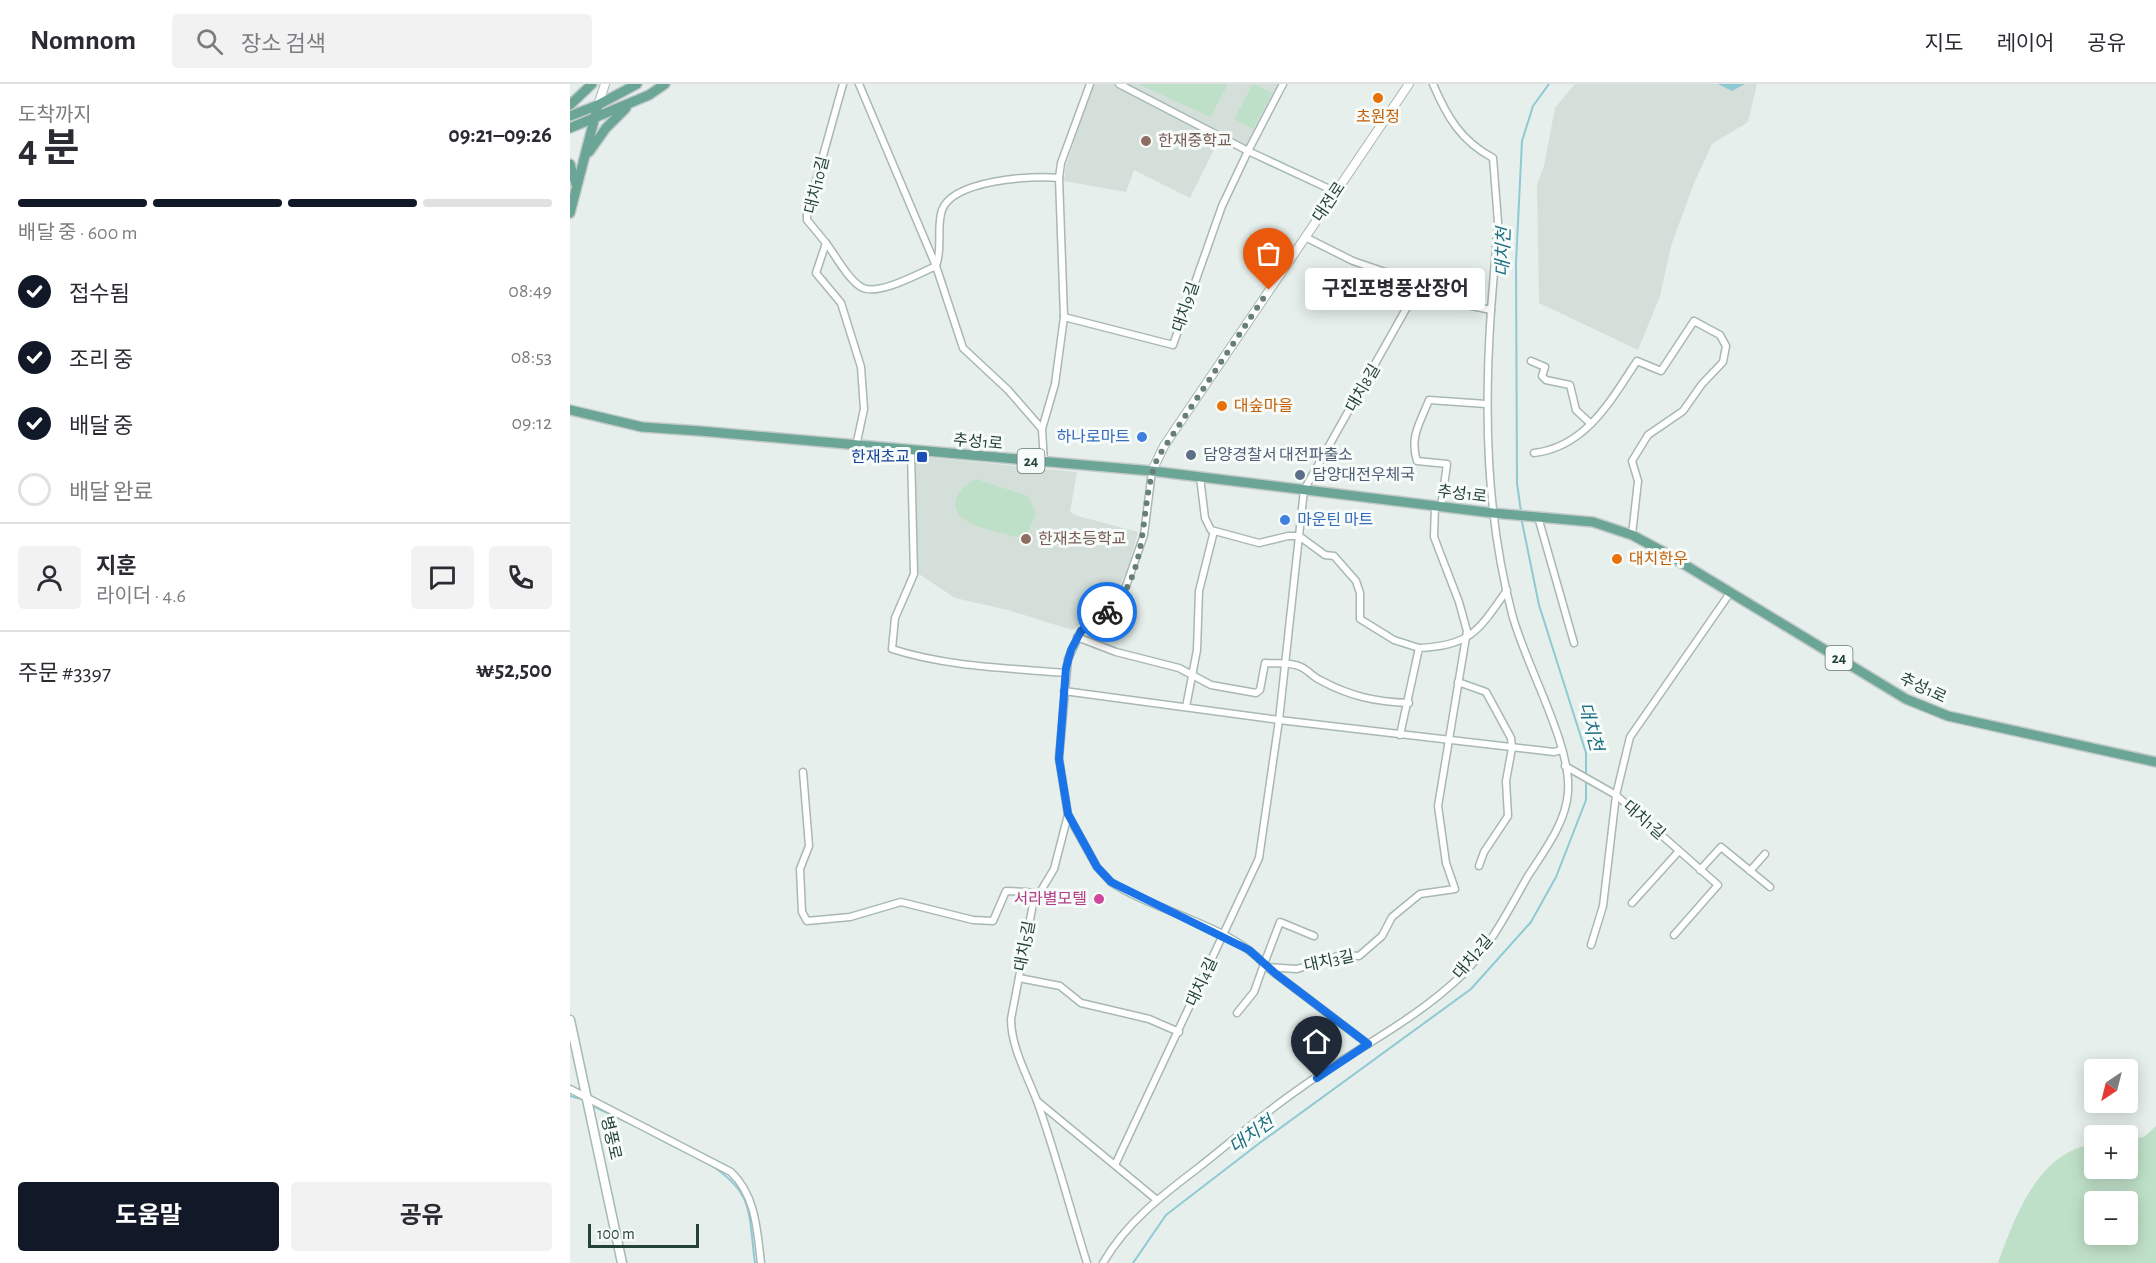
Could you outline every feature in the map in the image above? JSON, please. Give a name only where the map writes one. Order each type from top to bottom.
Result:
[{"type":"main road","points":[[570,105],[592,84]]},
{"type":"main road","points":[[570,116],[598,105],[637,84]]},
{"type":"main road","points":[[570,128],[634,101],[665,84]]},
{"type":"main road","points":[[585,159],[606,128],[634,101]]},
{"type":"main road","points":[[570,213],[598,105]]},
{"type":"main road","points":[[570,164],[577,186]]},
{"type":"main road","name":"추성1로","points":[[570,410],[662,430],[700,431],[911,452],[1152,471],[1438,507],[1593,522],[1632,535],[1906,699],[1944,714],[2156,762]]},
{"type":"main road","name":"병풍로","points":[[570,1020],[622,1263]]},
{"type":"street","points":[[598,105],[605,84]]},
{"type":"street","name":"대치10길","points":[[843,84],[807,220],[855,282],[866,289],[889,285],[936,266]]},
{"type":"street","points":[[859,84],[936,266],[963,348],[1008,390],[1042,429]]},
{"type":"street","points":[[1044,462],[1042,429],[1055,384],[1064,317],[1059,178],[1061,164],[1090,84]]},
{"type":"street","points":[[1119,84],[1248,151],[1336,192]]},
{"type":"street","points":[[1248,151],[1283,84]]},
{"type":"street","name":"대전로","points":[[1152,471],[1164,446],[1409,84]]},
{"type":"street","points":[[1433,84],[1456,130],[1468,142],[1493,158],[1498,222],[1486,404],[1493,513]]},
{"type":"street","name":"대치9길","points":[[1064,317],[1173,345],[1222,206],[1248,151]]},
{"type":"street","points":[[936,266],[939,256],[941,214],[946,201],[977,186],[1022,177],[1059,178]]},
{"type":"street","points":[[1305,237],[1353,261],[1420,284],[1462,304],[1491,310]]},
{"type":"street","points":[[826,243],[816,273],[841,303],[861,367],[864,409],[856,447]]},
{"type":"street","name":"대치8길","points":[[1304,490],[1420,284]]},
{"type":"street","points":[[1534,453],[1548,452],[1591,424],[1601,415],[1637,361],[1661,371],[1694,321],[1720,335],[1726,346],[1723,362],[1702,384],[1683,411],[1648,435],[1632,461],[1638,481],[1632,535]]},
{"type":"street","points":[[1531,361],[1545,367],[1542,376],[1546,380],[1570,385],[1576,410],[1591,424]]},
{"type":"street","name":"대치3길","points":[[1266,965],[1297,969],[1341,955],[1359,956],[1382,936],[1392,917],[1420,894],[1455,889],[1446,863],[1438,806],[1467,631],[1460,602],[1434,537],[1447,464],[1417,461],[1413,444],[1418,423],[1429,400],[1486,404]]},
{"type":"street","points":[[911,452],[914,574],[895,618],[892,649],[914,656],[999,669],[1066,673]]},
{"type":"street","name":"대치5길","points":[[1087,1263],[1036,1100],[1024,1073],[1011,1030],[1019,978],[1037,895],[1054,869],[1068,814],[1059,759],[1064,691],[1071,650],[1077,637],[1088,624],[1114,606],[1126,586],[1144,535],[1152,471]]},
{"type":"street","points":[[1200,477],[1205,518],[1207,525],[1214,531],[1259,543],[1288,536],[1299,536],[1325,555],[1334,556],[1348,569],[1360,593],[1360,620],[1394,640],[1419,648],[1436,647],[1465,640],[1485,622],[1507,590]]},
{"type":"street","name":"대치4길","points":[[1115,1165],[1259,858],[1279,720],[1304,490]]},
{"type":"street","name":"대치2길","points":[[1103,1263],[1125,1230],[1157,1200],[1299,1089],[1368,1044],[1463,974],[1486,944],[1563,816],[1569,787],[1565,766],[1554,724],[1532,675],[1512,615],[1493,513]]},
{"type":"street","points":[[1538,517],[1574,643]]},
{"type":"street","points":[[1186,707],[1199,636],[1199,591],[1214,531]]},
{"type":"street","name":"대치1길","points":[[1674,934],[1718,885],[1616,795],[1630,738],[1730,593]]},
{"type":"street","points":[[1077,637],[1116,652],[1179,668],[1216,687],[1256,693],[1260,690],[1264,663],[1285,664],[1301,667],[1317,679],[1351,694],[1379,702],[1409,703]]},
{"type":"street","points":[[1400,735],[1409,703],[1419,648]]},
{"type":"street","points":[[1458,682],[1486,692],[1511,738],[1512,748],[1506,781],[1508,816],[1479,866]]},
{"type":"street","points":[[1064,691],[1449,741],[1554,752],[1561,750]]},
{"type":"street","points":[[1565,766],[1616,795],[1603,906],[1591,945]]},
{"type":"street","points":[[803,772],[809,846],[800,869],[802,912],[807,921],[850,917],[901,902],[973,920],[993,921],[1006,891],[1037,895]]},
{"type":"street","points":[[1068,814],[1097,867],[1111,882],[1223,935],[1249,950],[1368,1044]]},
{"type":"street","points":[[1700,870],[1721,847],[1770,888]]},
{"type":"street","points":[[1632,903],[1679,851]]},
{"type":"street","points":[[1750,871],[1764,854]]},
{"type":"street","points":[[1237,1013],[1254,992],[1266,965],[1280,922],[1314,936]]},
{"type":"street","points":[[1019,978],[1060,986],[1081,1003],[1149,1019],[1179,1032]]},
{"type":"street","points":[[570,1089],[586,1095],[731,1172],[746,1189],[750,1200],[761,1263]]},
{"type":"street","points":[[1036,1100],[1157,1200]]},
{"type":"shaded area","name":"한재중학교","points":[[1093,84],[1279,84],[1246,147],[1221,135],[1190,198],[1134,170],[1126,192],[1064,181],[1066,166]]},
{"type":"shaded area","points":[[1575,84],[1757,84],[1748,122],[1712,144],[1694,183],[1671,246],[1660,296],[1638,350],[1539,303],[1537,185],[1544,166],[1555,108]]},
{"type":"shaded area","name":"한재초등학교","points":[[913,456],[1077,472],[1070,512],[1138,532],[1127,571],[1110,602],[1072,630],[1008,610],[955,598],[916,572]]},
{"type":"green space","points":[[1138,84],[1228,84],[1210,117]]},
{"type":"green space","points":[[1253,84],[1272,93],[1253,129],[1234,119]]},
{"type":"green space","points":[[976,479],[1028,496],[1036,513],[1029,531],[1016,537],[976,526],[959,515],[955,503],[957,497],[965,486]]},
{"type":"green space","points":[[2156,1126],[2156,1263],[1998,1263],[2012,1226],[2031,1189],[2058,1159],[2074,1149],[2084,1146],[2084,1179],[2138,1179],[2138,1138],[2144,1137]]},
{"type":"water","points":[[1718,84],[1745,84],[1732,91]]},
{"type":"waterway","name":"대치천","points":[[1521,512],[1517,483],[1516,263],[1522,141],[1533,106],[1549,84]]},
{"type":"waterway","name":"대치천","points":[[1133,1263],[1166,1215],[1261,1142],[1471,989],[1531,922],[1556,877],[1586,800],[1586,753],[1539,605],[1521,517]]},
{"type":"waterway","points":[[570,1096],[581,1099]]},
{"type":"waterway","points":[[595,1107],[635,1126]]},
{"type":"waterway","points":[[645,1131],[677,1148]]},
{"type":"waterway","points":[[706,1162],[722,1173],[741,1193],[749,1216],[755,1263]]},
{"type":"way so far","points":[[1107,612],[1118,601],[1135,564],[1144,535],[1152,471],[1158,457],[1269,290]]},
{"type":"place","name":"초원정","points":[[1378,98]]},
{"type":"place","name":"한재중학교","points":[[1146,141]]},
{"type":"place","name":"구진포병풍산장어","points":[[1269,290]]},
{"type":"place","name":"대숲마을","points":[[1222,406]]},
{"type":"place","name":"하나로마트","points":[[1142,437]]},
{"type":"place","name":"담양경찰서 대전파출소","points":[[1191,455]]},
{"type":"place","name":"한재초교","points":[[922,457]]},
{"type":"place","name":"담양대전우체국","points":[[1300,475]]},
{"type":"place","name":"마운틴 마트","points":[[1285,520]]},
{"type":"place","name":"한재초등학교","points":[[1026,539]]},
{"type":"place","name":"대치한우","points":[[1617,559]]},
{"type":"place","name":"서라별모텔","points":[[1099,899]]},
{"type":"route","points":[[1107,612],[1081,631],[1071,650],[1066,668],[1059,767],[1068,814],[1097,867],[1111,882],[1223,935],[1249,950],[1276,974],[1368,1044],[1317,1078]]}]
